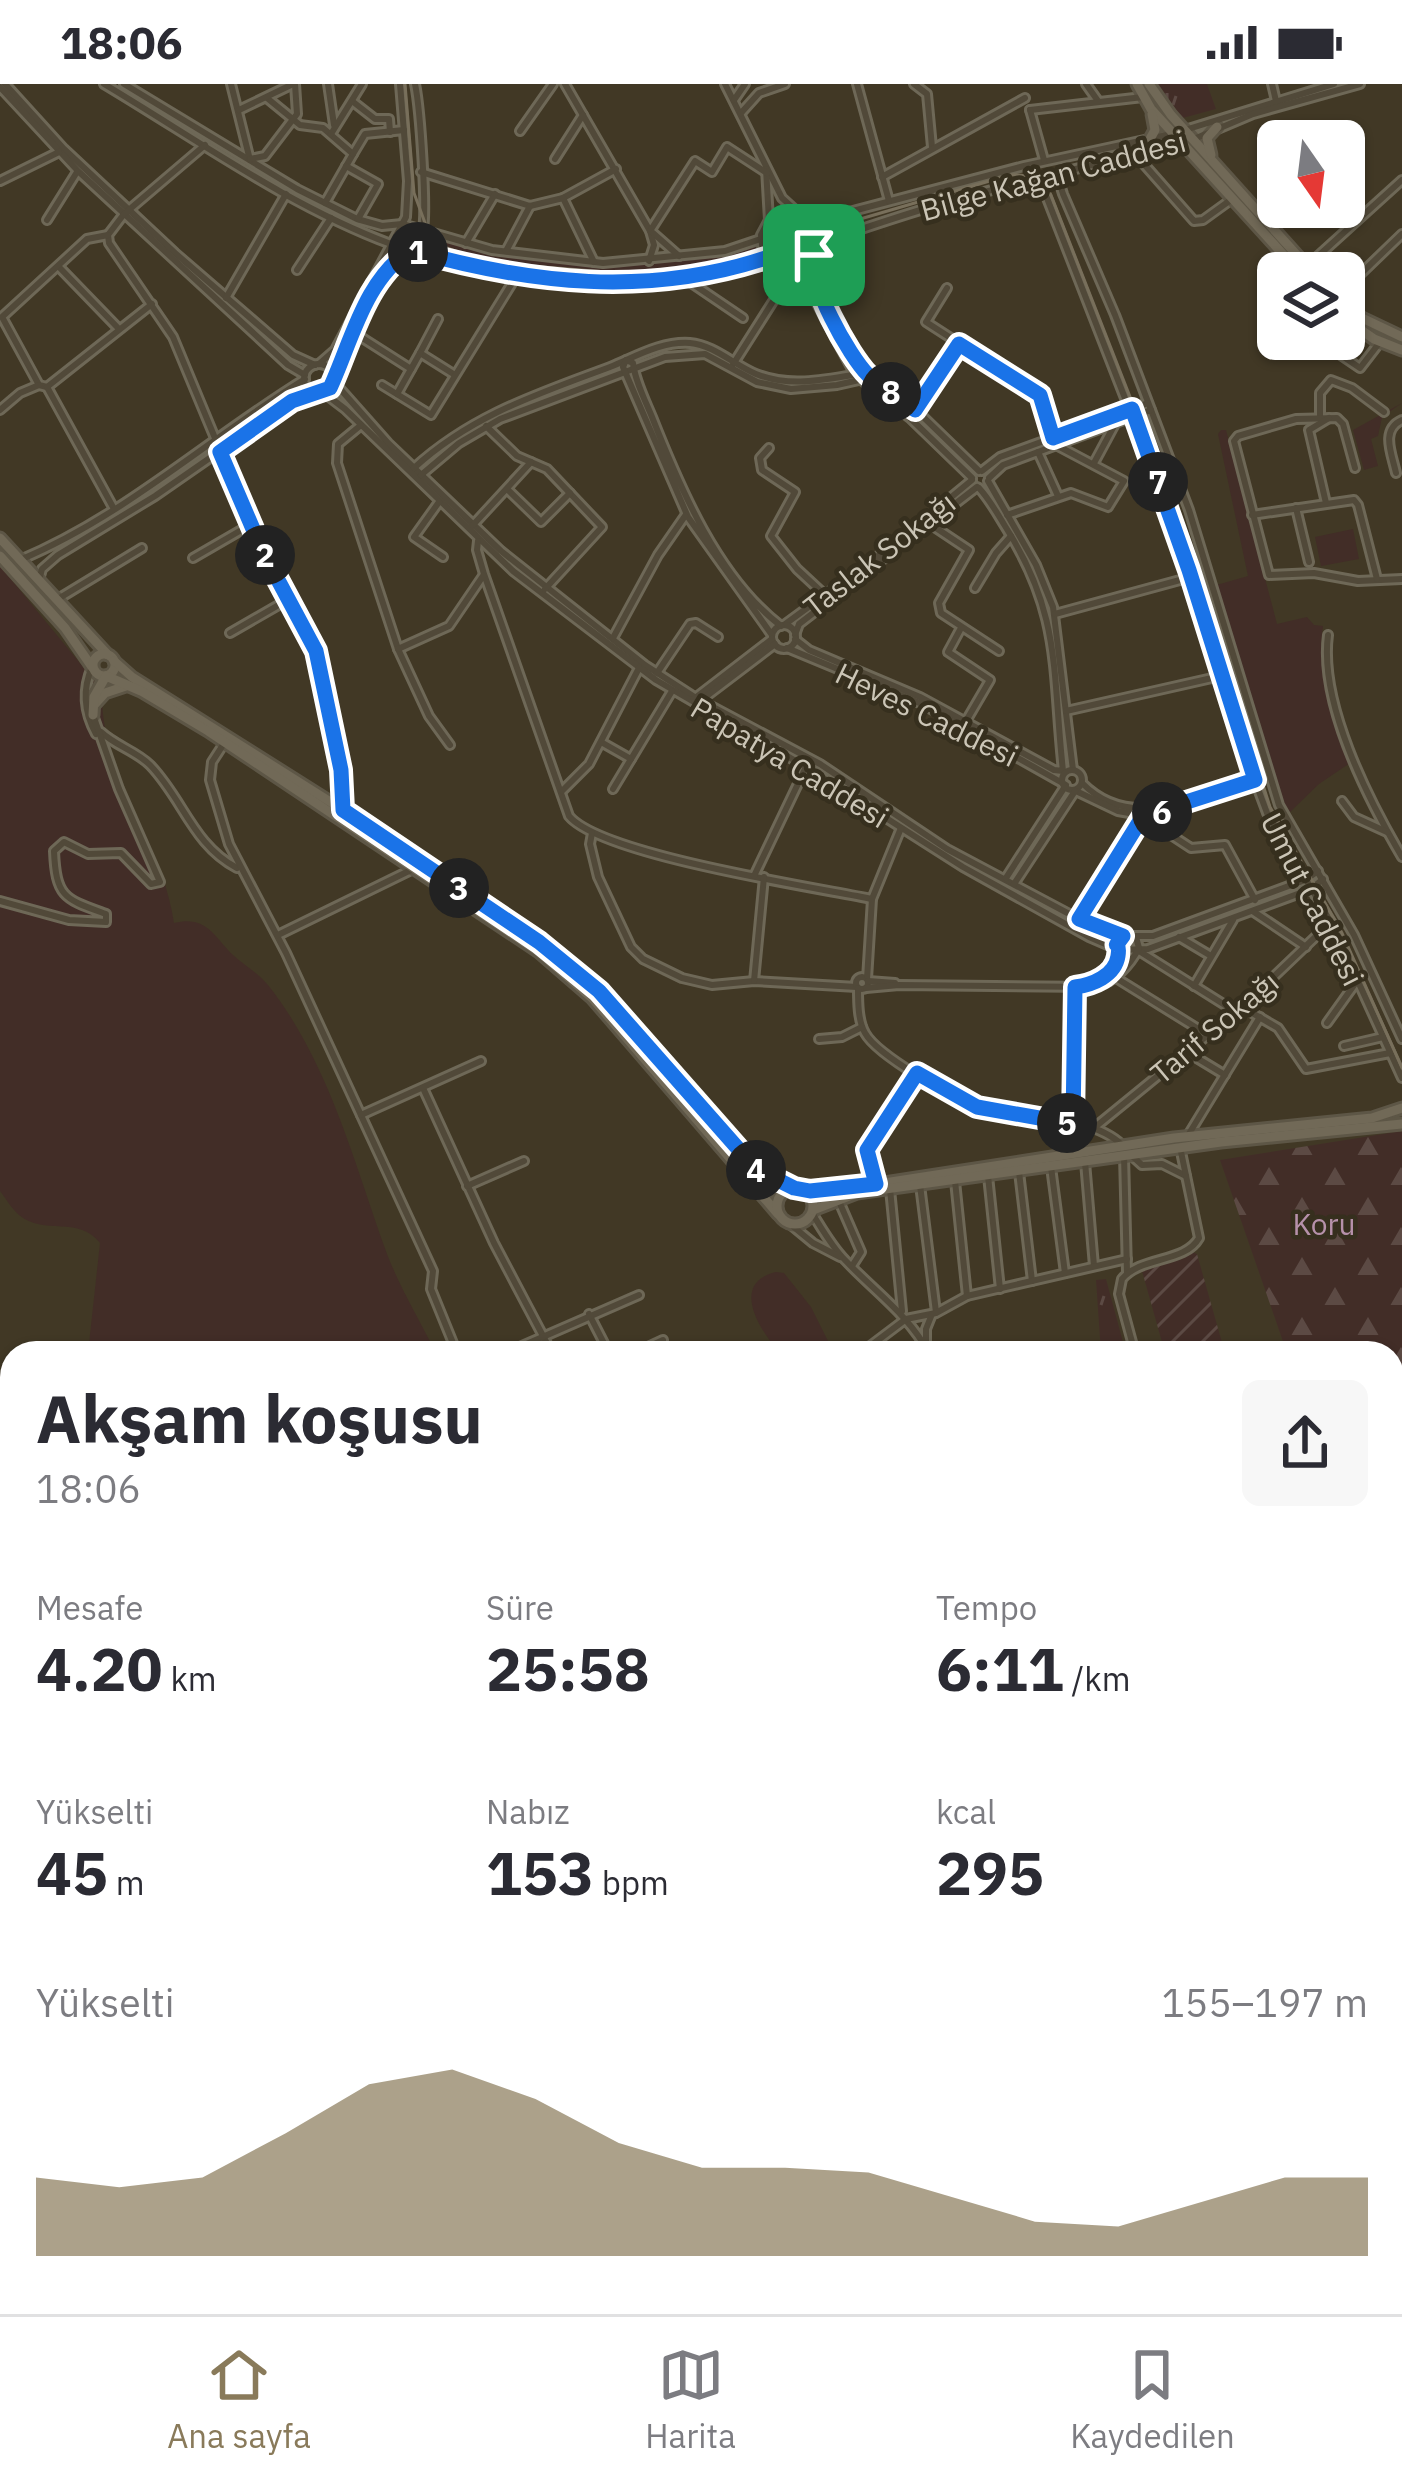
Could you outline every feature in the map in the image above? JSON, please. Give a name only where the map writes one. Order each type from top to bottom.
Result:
[{"type":"main road","points":[[1137,84],[1151,109],[1287,252]]},
{"type":"main road","points":[[1149,84],[1291,252]]},
{"type":"main road","points":[[1150,139],[1155,130],[1151,109]]},
{"type":"main road","points":[[1212,160],[1208,138],[1217,127]]},
{"type":"main road","points":[[1365,319],[1402,337]]},
{"type":"main road","points":[[1365,332],[1402,350]]},
{"type":"main road","points":[[0,538],[132,677],[343,810],[539,942],[599,991],[748,1163],[810,1196],[812,1212]]},
{"type":"main road","points":[[0,556],[65,628],[98,675],[130,686],[208,731],[538,952],[592,998],[790,1224],[802,1223],[812,1212],[838,1199],[890,1189],[1085,1162],[1187,1137],[1402,1108]]},
{"type":"main road","points":[[92,667],[98,656],[111,658]]},
{"type":"main road","points":[[93,715],[94,697],[114,669],[111,658]]},
{"type":"main road","points":[[93,715],[105,693],[130,686]]},
{"type":"main road","points":[[778,1214],[781,1195],[796,1188],[817,1191],[1402,1124]]},
{"type":"street","points":[[104,84],[205,145],[248,162],[265,156],[297,114],[294,84],[239,110]]},
{"type":"street","points":[[124,84],[248,162]]},
{"type":"street","points":[[231,84],[248,162]]},
{"type":"street","points":[[328,84],[332,132]]},
{"type":"street","points":[[332,132],[362,84]]},
{"type":"street","points":[[19,561],[114,510],[216,442],[335,350],[407,209],[400,84]]},
{"type":"street","points":[[38,582],[42,569],[58,555],[292,401],[320,393],[334,380],[353,331],[386,272],[411,250],[423,231],[415,84]]},
{"type":"street","points":[[520,130],[553,84]]},
{"type":"street","points":[[566,84],[650,231],[654,245],[649,261]]},
{"type":"street","points":[[725,84],[766,169],[794,212],[811,222],[818,242],[812,263],[817,285],[860,376],[915,410],[980,479],[1036,565],[1054,614],[1073,770],[1082,782],[1113,803],[1148,810],[1253,776]]},
{"type":"street","points":[[734,100],[745,84]]},
{"type":"street","points":[[741,113],[759,93],[785,84]]},
{"type":"street","points":[[914,84],[927,94],[932,147]]},
{"type":"street","points":[[1020,84],[1044,161]]},
{"type":"street","points":[[1086,84],[1098,100]]},
{"type":"street","points":[[1272,84],[1276,101]]},
{"type":"street","name":"Bilge Kağan Caddesi","points":[[1190,135],[1334,84]]},
{"type":"street","name":"Bilge Kağan Caddesi","points":[[248,162],[286,194],[392,244],[517,275],[622,284],[684,278],[766,258],[1135,154],[1360,84]]},
{"type":"street","points":[[859,85],[890,201]]},
{"type":"street","points":[[2,88],[58,152],[80,168]]},
{"type":"street","points":[[2,88],[80,168],[305,377],[309,389],[320,393]]},
{"type":"street","points":[[1030,110],[1143,97]]},
{"type":"street","points":[[267,98],[304,128],[332,132],[353,154]]},
{"type":"street","points":[[883,177],[1025,98]]},
{"type":"street","points":[[352,101],[375,119],[389,119],[390,132]]},
{"type":"street","points":[[555,159],[584,115]]},
{"type":"street","points":[[325,203],[365,134],[404,130]]},
{"type":"street","name":"Bilge Kağan Caddesi","points":[[248,162],[358,219],[382,226],[402,224],[505,252],[594,262],[649,261],[725,250],[811,222],[1044,161],[1150,139],[1177,138]]},
{"type":"street","points":[[114,510],[1,316],[87,239],[109,235],[127,212],[205,145]]},
{"type":"street","points":[[650,231],[695,161],[712,172],[727,147],[766,169]]},
{"type":"street","points":[[0,181],[58,152]]},
{"type":"street","points":[[1135,154],[1194,221],[1205,219],[1232,199]]},
{"type":"street","points":[[346,166],[379,184],[358,219]]},
{"type":"street","points":[[47,220],[80,168]]},
{"type":"street","points":[[766,169],[769,220],[760,239],[766,258],[789,271],[824,315],[860,376],[980,479],[1038,585],[1049,618],[1066,785],[1002,884]]},
{"type":"street","points":[[421,172],[530,206],[563,199],[616,170]]},
{"type":"street","name":"Umut Caddesi","points":[[1066,170],[1060,184],[1063,194],[1115,314],[1196,532],[1279,805],[1363,952],[1402,1040]]},
{"type":"street","name":"Umut Caddesi","points":[[1031,180],[1045,193],[1133,412],[1275,831],[1331,922],[1402,1078]]},
{"type":"street","points":[[1327,252],[1402,180]]},
{"type":"street","points":[[226,298],[286,194]]},
{"type":"street","points":[[466,243],[495,194]]},
{"type":"street","points":[[563,199],[594,262]]},
{"type":"street","points":[[505,252],[530,206]]},
{"type":"street","points":[[127,212],[293,355],[329,368],[334,380]]},
{"type":"street","points":[[769,220],[794,212]]},
{"type":"street","points":[[297,271],[332,218]]},
{"type":"street","points":[[650,231],[680,256]]},
{"type":"street","points":[[109,235],[113,252],[178,347],[250,525],[308,631],[322,668],[341,770],[343,810]]},
{"type":"street","points":[[1365,270],[1402,235]]},
{"type":"street","points":[[732,364],[789,271],[802,267],[814,255]]},
{"type":"street","points":[[58,266],[119,329]]},
{"type":"street","points":[[382,385],[431,415],[517,275]]},
{"type":"street","points":[[684,278],[742,318]]},
{"type":"street","points":[[947,288],[926,322],[1040,395],[1054,442],[1124,481],[1108,507],[1076,493],[1007,515]]},
{"type":"street","points":[[0,410],[43,386],[152,304]]},
{"type":"street","points":[[397,394],[438,319]]},
{"type":"street","points":[[353,331],[411,369]]},
{"type":"street","points":[[1348,360],[1360,368],[1380,342]]},
{"type":"street","points":[[413,468],[458,432],[512,401],[666,345],[692,343],[758,382],[782,388],[812,388],[860,376]]},
{"type":"street","points":[[915,410],[959,344]]},
{"type":"street","points":[[420,352],[455,375]]},
{"type":"street","points":[[421,475],[486,426],[630,369],[673,355],[697,353],[732,364]]},
{"type":"street","points":[[626,360],[623,366],[640,386],[689,511],[755,603],[782,625]]},
{"type":"street","points":[[630,369],[689,511],[773,640],[696,702]]},
{"type":"street","name":"Papatya Caddesi","points":[[334,380],[481,538]]},
{"type":"street","points":[[1324,418],[1320,393],[1333,380],[1384,412]]},
{"type":"street","name":"Papatya Caddesi","points":[[320,393],[361,425],[499,554],[639,668],[672,691],[820,764],[1002,884]]},
{"type":"street","name":"Taslak Sokağı","points":[[773,640],[782,625],[980,479],[1054,442],[1149,407]]},
{"type":"street","name":"Taslak Sokağı","points":[[795,637],[799,624],[930,524],[980,479],[992,460],[1116,423],[1133,412]]},
{"type":"street","points":[[1324,418],[1309,430],[1326,503]]},
{"type":"street","points":[[1355,468],[1342,422],[1296,419],[1235,437],[1269,575],[1402,579]]},
{"type":"street","points":[[1396,473],[1388,432],[1402,420]]},
{"type":"street","points":[[1094,463],[1116,423]]},
{"type":"street","points":[[361,425],[338,444],[337,463],[398,649],[434,724],[450,745]]},
{"type":"street","points":[[486,426],[508,449],[547,469],[602,526],[545,590]]},
{"type":"street","points":[[769,448],[760,458],[762,470],[795,492],[771,536],[826,596]]},
{"type":"street","points":[[1038,452],[1058,496]]},
{"type":"street","points":[[473,525],[531,462]]},
{"type":"street","points":[[507,489],[541,522],[570,493]]},
{"type":"street","points":[[1252,515],[1350,500],[1357,503],[1377,580]]},
{"type":"street","points":[[439,502],[414,537],[443,557]]},
{"type":"street","points":[[1296,508],[1309,562]]},
{"type":"street","points":[[612,640],[658,555],[689,511]]},
{"type":"street","points":[[930,524],[969,550],[939,603],[943,616],[999,651]]},
{"type":"street","points":[[193,557],[250,525]]},
{"type":"street","points":[[975,588],[1011,536]]},
{"type":"street","points":[[481,538],[477,550],[485,577],[560,792],[578,826],[702,866],[872,899]]},
{"type":"street","points":[[55,601],[142,548]]},
{"type":"street","points":[[398,649],[449,626],[499,554]]},
{"type":"street","name":"Papatya Caddesi","points":[[499,554],[696,702],[901,828],[1002,884],[1079,919],[1123,936],[1166,932],[1320,875]]},
{"type":"street","points":[[1054,614],[1191,578]]},
{"type":"street","points":[[230,633],[289,599]]},
{"type":"street","points":[[657,673],[689,624],[696,623],[718,637]]},
{"type":"street","name":"Heves Caddesi","points":[[782,625],[809,650],[903,688],[1054,770],[1064,771]]},
{"type":"street","points":[[961,628],[948,652],[990,680],[966,722]]},
{"type":"street","points":[[1328,635],[1327,669],[1334,703],[1400,851]]},
{"type":"street","points":[[787,648],[795,637]]},
{"type":"street","name":"Heves Caddesi","points":[[773,640],[922,704],[1076,790]]},
{"type":"street","points":[[0,901],[69,920],[106,922],[106,914],[71,902],[60,890],[54,851],[67,842],[88,854],[112,851],[125,855],[151,884],[160,882],[86,709],[92,667]]},
{"type":"street","points":[[560,792],[584,771],[639,668]]},
{"type":"street","points":[[1065,711],[1221,676]]},
{"type":"street","points":[[613,789],[672,691]]},
{"type":"street","points":[[93,715],[101,742]]},
{"type":"street","points":[[97,728],[154,770],[215,856],[241,869]]},
{"type":"street","points":[[601,742],[631,759]]},
{"type":"street","points":[[223,745],[212,762],[210,780],[224,831],[278,935],[433,1271],[431,1289],[452,1341]]},
{"type":"street","points":[[754,876],[806,767]]},
{"type":"street","points":[[1064,771],[1073,770]]},
{"type":"street","points":[[1076,790],[1118,812],[1146,815],[1253,776]]},
{"type":"street","points":[[1012,889],[1082,782]]},
{"type":"street","points":[[1342,801],[1358,819],[1390,833]]},
{"type":"street","points":[[1146,815],[1192,848],[1226,844],[1255,900]]},
{"type":"street","points":[[1079,919],[1146,815]]},
{"type":"street","points":[[901,828],[872,899],[860,1010],[862,1027],[872,1042],[977,1107],[1094,1128],[1142,1165],[1162,1164],[1186,1176]]},
{"type":"street","points":[[592,833],[598,877],[631,947],[643,959],[682,978],[712,986],[754,981],[1100,987],[1138,951]]},
{"type":"street","points":[[278,935],[413,869]]},
{"type":"street","name":"Papatya Caddesi","points":[[1012,889],[1117,949],[1138,951],[1310,889],[1320,875]]},
{"type":"street","points":[[754,981],[764,877]]},
{"type":"street","points":[[1252,910],[1306,946]]},
{"type":"street","points":[[1193,986],[1235,916]]},
{"type":"street","name":"Tarif Sokağı","points":[[1094,1128],[1239,1010],[1331,922]]},
{"type":"street","points":[[1111,975],[1123,936]]},
{"type":"street","points":[[1136,937],[1138,951],[1282,1033],[1299,1065],[1306,1069],[1390,1053]]},
{"type":"street","points":[[1179,937],[1211,956]]},
{"type":"street","points":[[1111,975],[1208,1035]]},
{"type":"street","points":[[1327,1023],[1357,981]]},
{"type":"street","points":[[1073,1124],[1078,987]]},
{"type":"street","points":[[1187,1137],[1260,1017]]},
{"type":"street","points":[[819,1039],[842,1037],[862,1027]]},
{"type":"street","points":[[1344,1046],[1383,1037]]},
{"type":"street","points":[[1187,1052],[1225,1075]]},
{"type":"street","points":[[361,1115],[481,1061]]},
{"type":"street","points":[[876,1184],[867,1150],[917,1073]]},
{"type":"street","points":[[423,1088],[546,1341]]},
{"type":"street","points":[[1387,1113],[1402,1098]]},
{"type":"street","points":[[1126,1273],[1193,1248],[1198,1241],[1180,1148]]},
{"type":"street","points":[[1126,1152],[1127,1259],[1119,1294],[1132,1341]]},
{"type":"street","points":[[467,1186],[524,1161]]},
{"type":"street","points":[[1085,1162],[1094,1266]]},
{"type":"street","points":[[1052,1167],[1065,1274]]},
{"type":"street","points":[[1019,1172],[1032,1281]]},
{"type":"street","points":[[988,1176],[1000,1288]]},
{"type":"street","points":[[955,1180],[967,1296]]},
{"type":"street","points":[[920,1185],[934,1313],[926,1329],[927,1341]]},
{"type":"street","points":[[890,1189],[904,1317]]},
{"type":"street","points":[[838,1199],[861,1252],[852,1266]]},
{"type":"street","points":[[812,1212],[843,1258],[904,1317],[921,1341]]},
{"type":"street","points":[[790,1224],[812,1243],[843,1258]]},
{"type":"street","points":[[876,1341],[904,1317],[934,1313],[967,1296],[1127,1259]]},
{"type":"street","points":[[529,1341],[639,1294]]},
{"type":"street","points":[[589,1314],[603,1341]]},
{"type":"green space","points":[[1207,84],[1216,109],[1179,119],[1152,86]]},
{"type":"green space","points":[[428,237],[509,255],[592,264],[674,261],[755,244],[760,258],[671,276],[591,279],[511,271],[423,254]]},
{"type":"green space","points":[[1402,403],[1382,417],[1378,436],[1371,439],[1378,466],[1364,470],[1353,430]]},
{"type":"green space","points":[[1226,430],[1277,624],[1307,617],[1323,626],[1324,679],[1353,761],[1319,784],[1288,814],[1213,586],[1248,576],[1218,434]]},
{"type":"green space","points":[[1353,529],[1359,559],[1321,566],[1315,537]]},
{"type":"green space","points":[[0,566],[107,696],[102,702],[113,759],[158,865],[174,923],[194,922],[214,934],[268,985],[308,1047],[338,1114],[392,1267],[430,1341],[89,1341],[100,1243],[82,1230],[29,1221],[16,1213],[0,1191]]},
{"type":"green space","name":"Koru","points":[[1402,1131],[1402,1341],[1283,1341],[1220,1160]]},
{"type":"green space","points":[[1197,1254],[1222,1341],[1162,1341],[1142,1271]]},
{"type":"green space","points":[[784,1273],[811,1307],[828,1341],[770,1341],[751,1297],[762,1278]]},
{"type":"green space","points":[[1106,1279],[1123,1341],[1100,1341],[1096,1280]]},
{"type":"tram line","points":[[405,84],[414,193],[428,231],[447,248],[519,265],[631,274],[726,262],[1010,175],[1039,181],[1051,195],[1181,527],[1270,807],[1342,933],[1402,1068]]},
{"type":"route","points":[[411,250],[517,275],[622,284],[661,282],[766,258],[776,267],[793,269],[814,255],[817,285],[866,373],[915,410],[959,344],[1040,395],[1053,438],[1132,409],[1255,780],[1143,816],[1079,919],[1123,936],[1117,944],[1117,961],[1108,973],[1075,987],[1073,1124],[977,1107],[917,1073],[867,1150],[876,1184],[817,1191],[794,1188],[756,1169],[599,991],[539,942],[343,810],[341,770],[316,651],[262,550],[220,452],[292,401],[324,393],[332,386],[353,331],[386,272],[411,250]]}]
